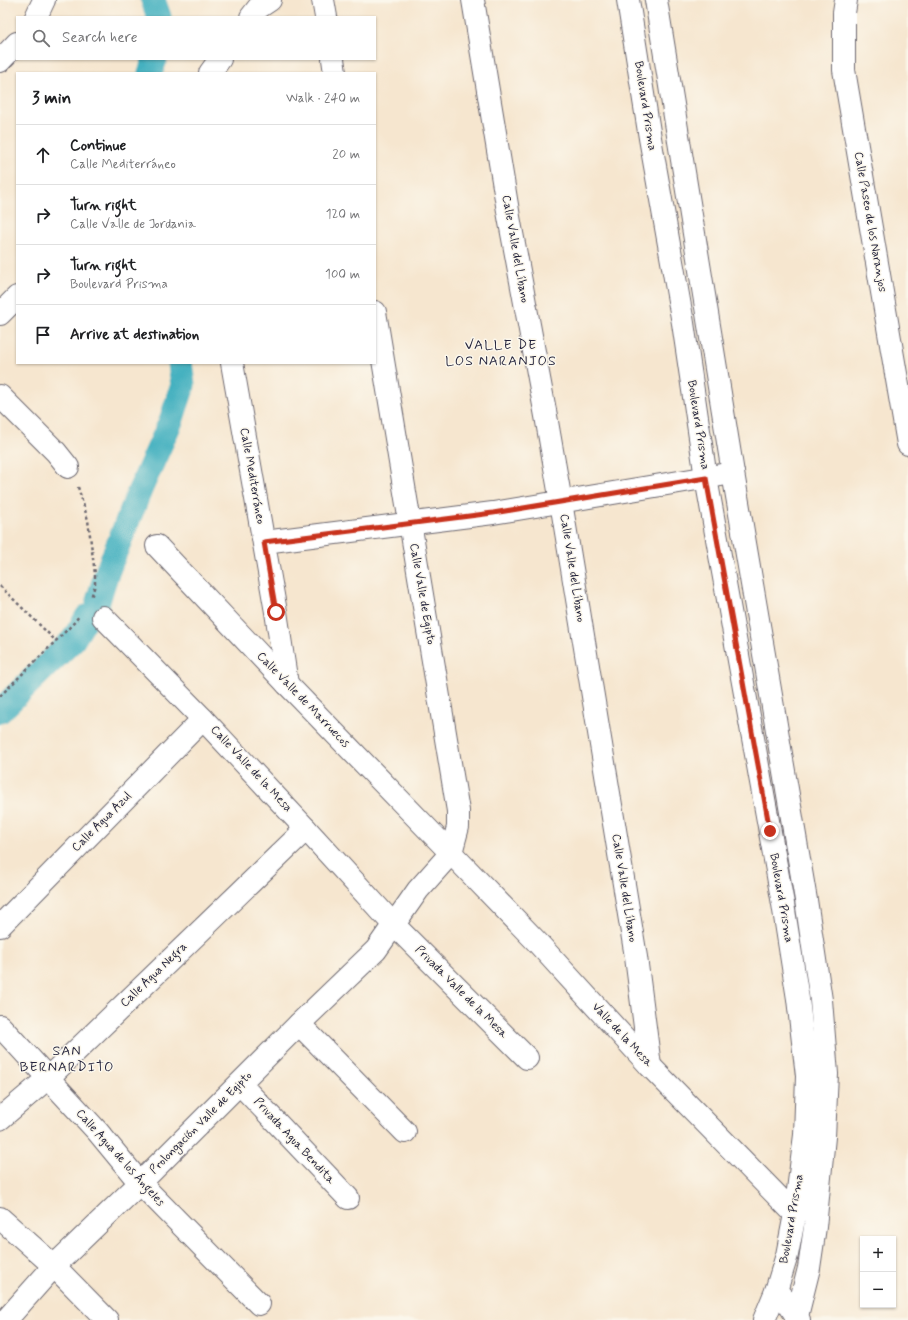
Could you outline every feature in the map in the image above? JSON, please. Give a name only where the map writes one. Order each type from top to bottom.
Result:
[{"type":"street","points":[[36,16],[44,0]]},
{"type":"street","points":[[252,16],[258,8],[270,0]]},
{"type":"street","points":[[323,0],[326,16]]},
{"type":"street","name":"Calle Valle del Líbano","points":[[473,0],[509,217],[561,502],[636,957],[650,1066]]},
{"type":"street","name":"Boulevard Prisma","points":[[628,0],[650,138],[683,322],[706,478],[783,904],[798,999],[807,1076],[805,1135],[795,1214],[787,1255],[776,1291],[788,1303],[798,1319]]},
{"type":"street","name":"Boulevard Prisma","points":[[656,0],[733,473],[806,900],[821,1000],[827,1074],[824,1137],[815,1227],[809,1268],[798,1319]]},
{"type":"street","name":"Calle Paseo de los Naranjos","points":[[846,0],[844,13],[844,70],[908,444]]},
{"type":"street","points":[[0,61],[16,43]]},
{"type":"street","points":[[211,72],[219,60]]},
{"type":"street","points":[[333,60],[335,72]]},
{"type":"street","points":[[0,314],[16,298]]},
{"type":"street","name":"Calle Valle de Egipto","points":[[376,318],[458,811],[458,827],[452,853]]},
{"type":"street","name":"Calle Mediterráneo","points":[[232,364],[264,542],[287,684]]},
{"type":"street","points":[[0,396],[56,452],[68,467]]},
{"type":"street","points":[[264,542],[493,513],[733,473]]},
{"type":"street","name":"Calle Valle de Marruecos","points":[[156,546],[287,684],[452,853]]},
{"type":"street","name":"Calle Valle de la Mesa","points":[[97,609],[306,828],[394,925]]},
{"type":"street","name":"Calle Agua Azul","points":[[0,926],[203,719]]},
{"type":"street","name":"Calle Agua Negra","points":[[0,1119],[48,1078],[306,828]]},
{"type":"street","name":"Valle de la Mesa","points":[[452,853],[537,942],[650,1066],[795,1214]]},
{"type":"street","name":"Prolongación Valle de Egipto","points":[[6,1320],[54,1266],[376,950],[418,890],[452,853]]},
{"type":"street","name":"Privada Valle de la Mesa","points":[[394,925],[527,1058]]},
{"type":"street","points":[[299,1024],[405,1132]]},
{"type":"street","name":"Calle Agua de los Ángeles","points":[[0,1026],[98,1132],[140,1183],[259,1304]]},
{"type":"street","name":"Privada Agua Bendita","points":[[240,1084],[348,1198]]},
{"type":"street","points":[[0,1218],[54,1266],[107,1320]]},
{"type":"street","points":[[764,1320],[776,1291]]},
{"type":"path","points":[[68,467],[80,491],[88,520],[95,574],[97,609]]},
{"type":"path","points":[[0,586],[56,641]]},
{"type":"path","points":[[0,696],[72,625],[82,612]]},
{"type":"waterway","points":[[153,0],[159,16]]},
{"type":"waterway","points":[[150,72],[155,60]]},
{"type":"waterway","points":[[98,601],[106,575],[140,490],[171,421],[183,385],[180,364]]},
{"type":"waterway","points":[[0,711],[73,640],[87,617]]},
{"type":"district","name":"VALLE DE LOS NARANJOS","points":[[501,354]]},
{"type":"district","name":"SAN BERNARDITO","points":[[67,1060]]},
{"type":"route","points":[[276,612],[264,542],[493,513],[706,478],[770,831]]}]
